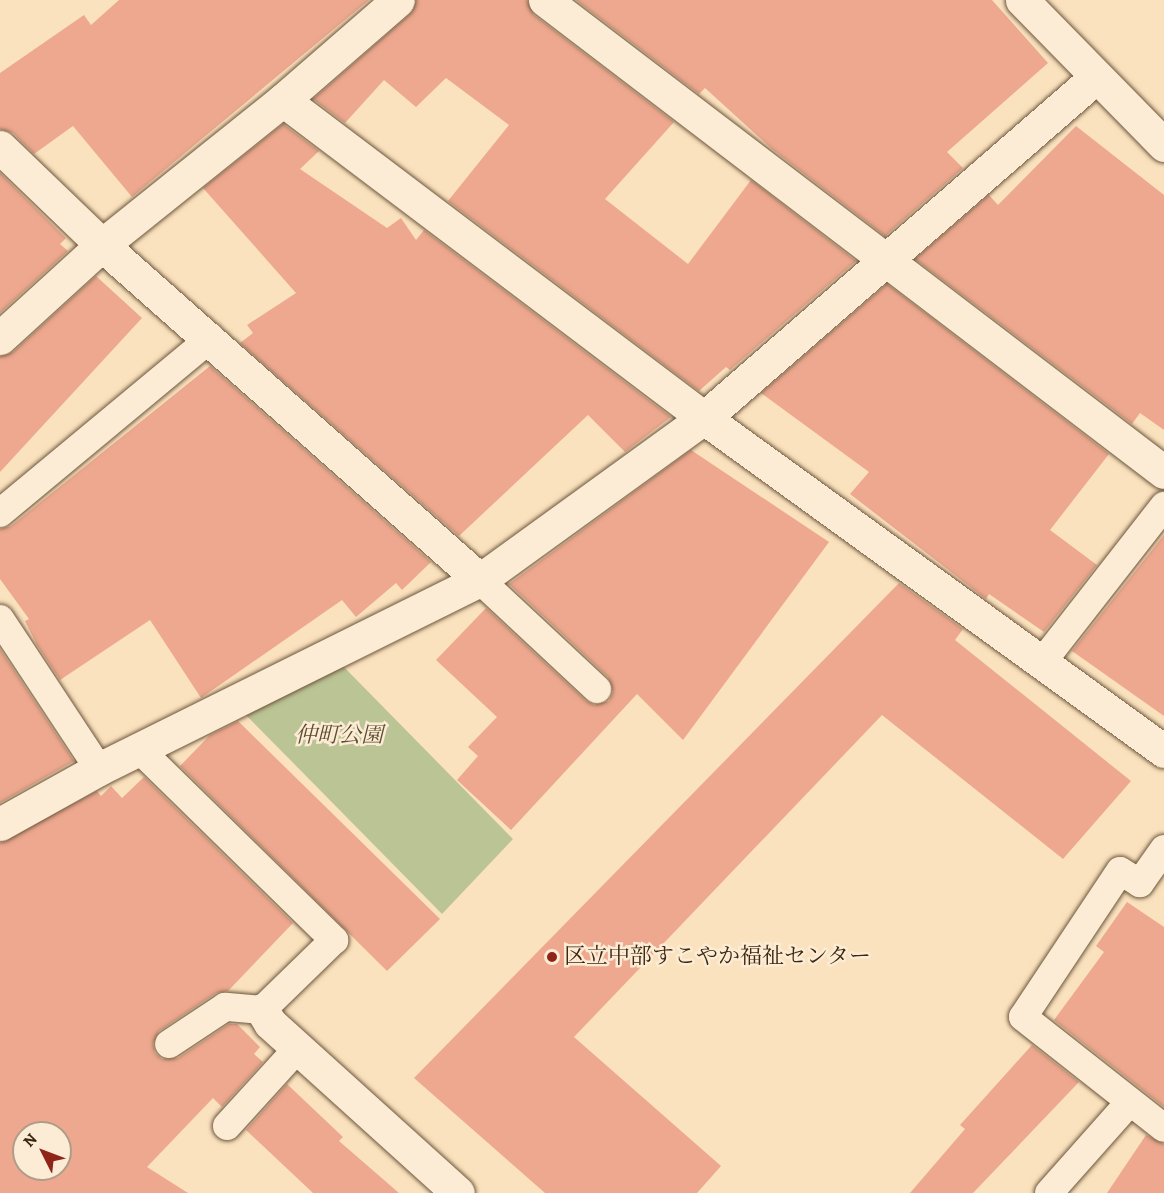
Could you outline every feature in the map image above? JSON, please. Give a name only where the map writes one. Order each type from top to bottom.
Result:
[{"type":"street","points":[[0,338],[102,245],[283,100],[398,0]]},
{"type":"street","points":[[545,0],[885,263],[1164,472]]},
{"type":"street","points":[[1022,0],[1095,78],[1164,145]]},
{"type":"street","points":[[0,824],[99,769],[480,580],[705,418],[1095,78]]},
{"type":"street","points":[[283,100],[705,418],[1043,661],[1164,752]]},
{"type":"street","points":[[0,147],[102,245],[211,338],[480,580]]},
{"type":"street","points":[[262,1010],[298,1048],[458,1193]]},
{"type":"lane","points":[[0,513],[211,338]]},
{"type":"lane","points":[[1043,661],[1164,506]]},
{"type":"lane","points":[[480,580],[597,689]]},
{"type":"lane","points":[[0,619],[99,769]]},
{"type":"lane","points":[[140,750],[334,940],[262,1010],[225,1007],[169,1044]]},
{"type":"lane","points":[[1164,849],[1140,884],[1120,871],[1023,1017],[1129,1103],[1164,1128]]},
{"type":"lane","points":[[227,1126],[298,1048]]},
{"type":"lane","points":[[1049,1193],[1129,1103]]},
{"type":"green space","name":"仲町公園","points":[[339,662],[513,839],[442,914],[244,713]]},
{"type":"building","points":[[119,0],[369,0],[132,197],[73,126],[34,154],[13,133],[0,129],[0,73],[84,15],[91,25]]},
{"type":"building","points":[[416,0],[527,0],[534,15],[674,122],[605,199],[688,264],[751,180],[856,261],[730,370],[726,367],[699,391],[448,201],[509,125],[446,78],[416,107],[384,80],[345,123],[313,99],[410,14]]},
{"type":"building","points":[[576,0],[992,0],[1048,63],[947,152],[963,168],[885,236],[772,149],[705,88],[699,94]]},
{"type":"building","points":[[283,124],[319,151],[300,169],[387,228],[401,218],[416,240],[424,230],[671,417],[625,452],[588,415],[459,536],[240,343],[253,333],[247,325],[296,293],[203,188]]},
{"type":"building","points":[[1076,126],[1164,195],[1164,430],[1140,413],[1132,424],[915,259],[989,195],[998,205]]},
{"type":"building","points":[[0,173],[66,238],[60,244],[68,251],[0,313]]},
{"type":"building","points":[[96,276],[142,318],[0,472],[0,356],[13,352]]},
{"type":"building","points":[[887,284],[1109,454],[1050,530],[1097,565],[1044,632],[989,594],[986,599],[850,494],[869,472],[761,393]]},
{"type":"building","points":[[210,366],[431,562],[402,590],[396,583],[356,617],[342,600],[201,698],[150,620],[60,680],[37,645],[25,621],[29,619],[0,579],[0,529],[11,526]]},
{"type":"building","points":[[691,450],[829,542],[683,740],[637,694],[511,830],[457,780],[478,756],[468,747],[497,717],[436,660],[486,608],[586,701],[594,705],[609,701],[613,692],[608,677],[509,584]]},
{"type":"building","points":[[1164,535],[1164,716],[1072,651]]},
{"type":"building","points":[[899,583],[963,629],[955,640],[1131,781],[1063,859],[882,715],[574,1037],[721,1166],[697,1193],[545,1193],[414,1078]]},
{"type":"building","points":[[0,649],[74,761],[0,803]]},
{"type":"building","points":[[238,721],[440,919],[387,971],[180,766],[210,735]]},
{"type":"building","points":[[144,777],[293,923],[228,991],[216,993],[159,1031],[153,1044],[155,1053],[162,1059],[178,1058],[229,1024],[237,1024],[260,1047],[254,1054],[263,1062],[222,1107],[213,1098],[147,1167],[188,1193],[0,1193],[0,843],[97,791],[101,796],[111,786],[122,798]]},
{"type":"building","points":[[1127,902],[1164,927],[1164,1107],[1054,1020],[1104,952],[1096,946]]},
{"type":"building","points":[[1032,1045],[1079,1082],[973,1193],[910,1193],[965,1129],[960,1125]]},
{"type":"building","points":[[287,1084],[343,1137],[339,1141],[399,1193],[313,1193],[246,1130]]},
{"type":"building","points":[[1146,1135],[1164,1144],[1164,1193],[1107,1193]]},
{"type":"place","name":"区立中部すこやか福祉センター","points":[[552,957]]}]
